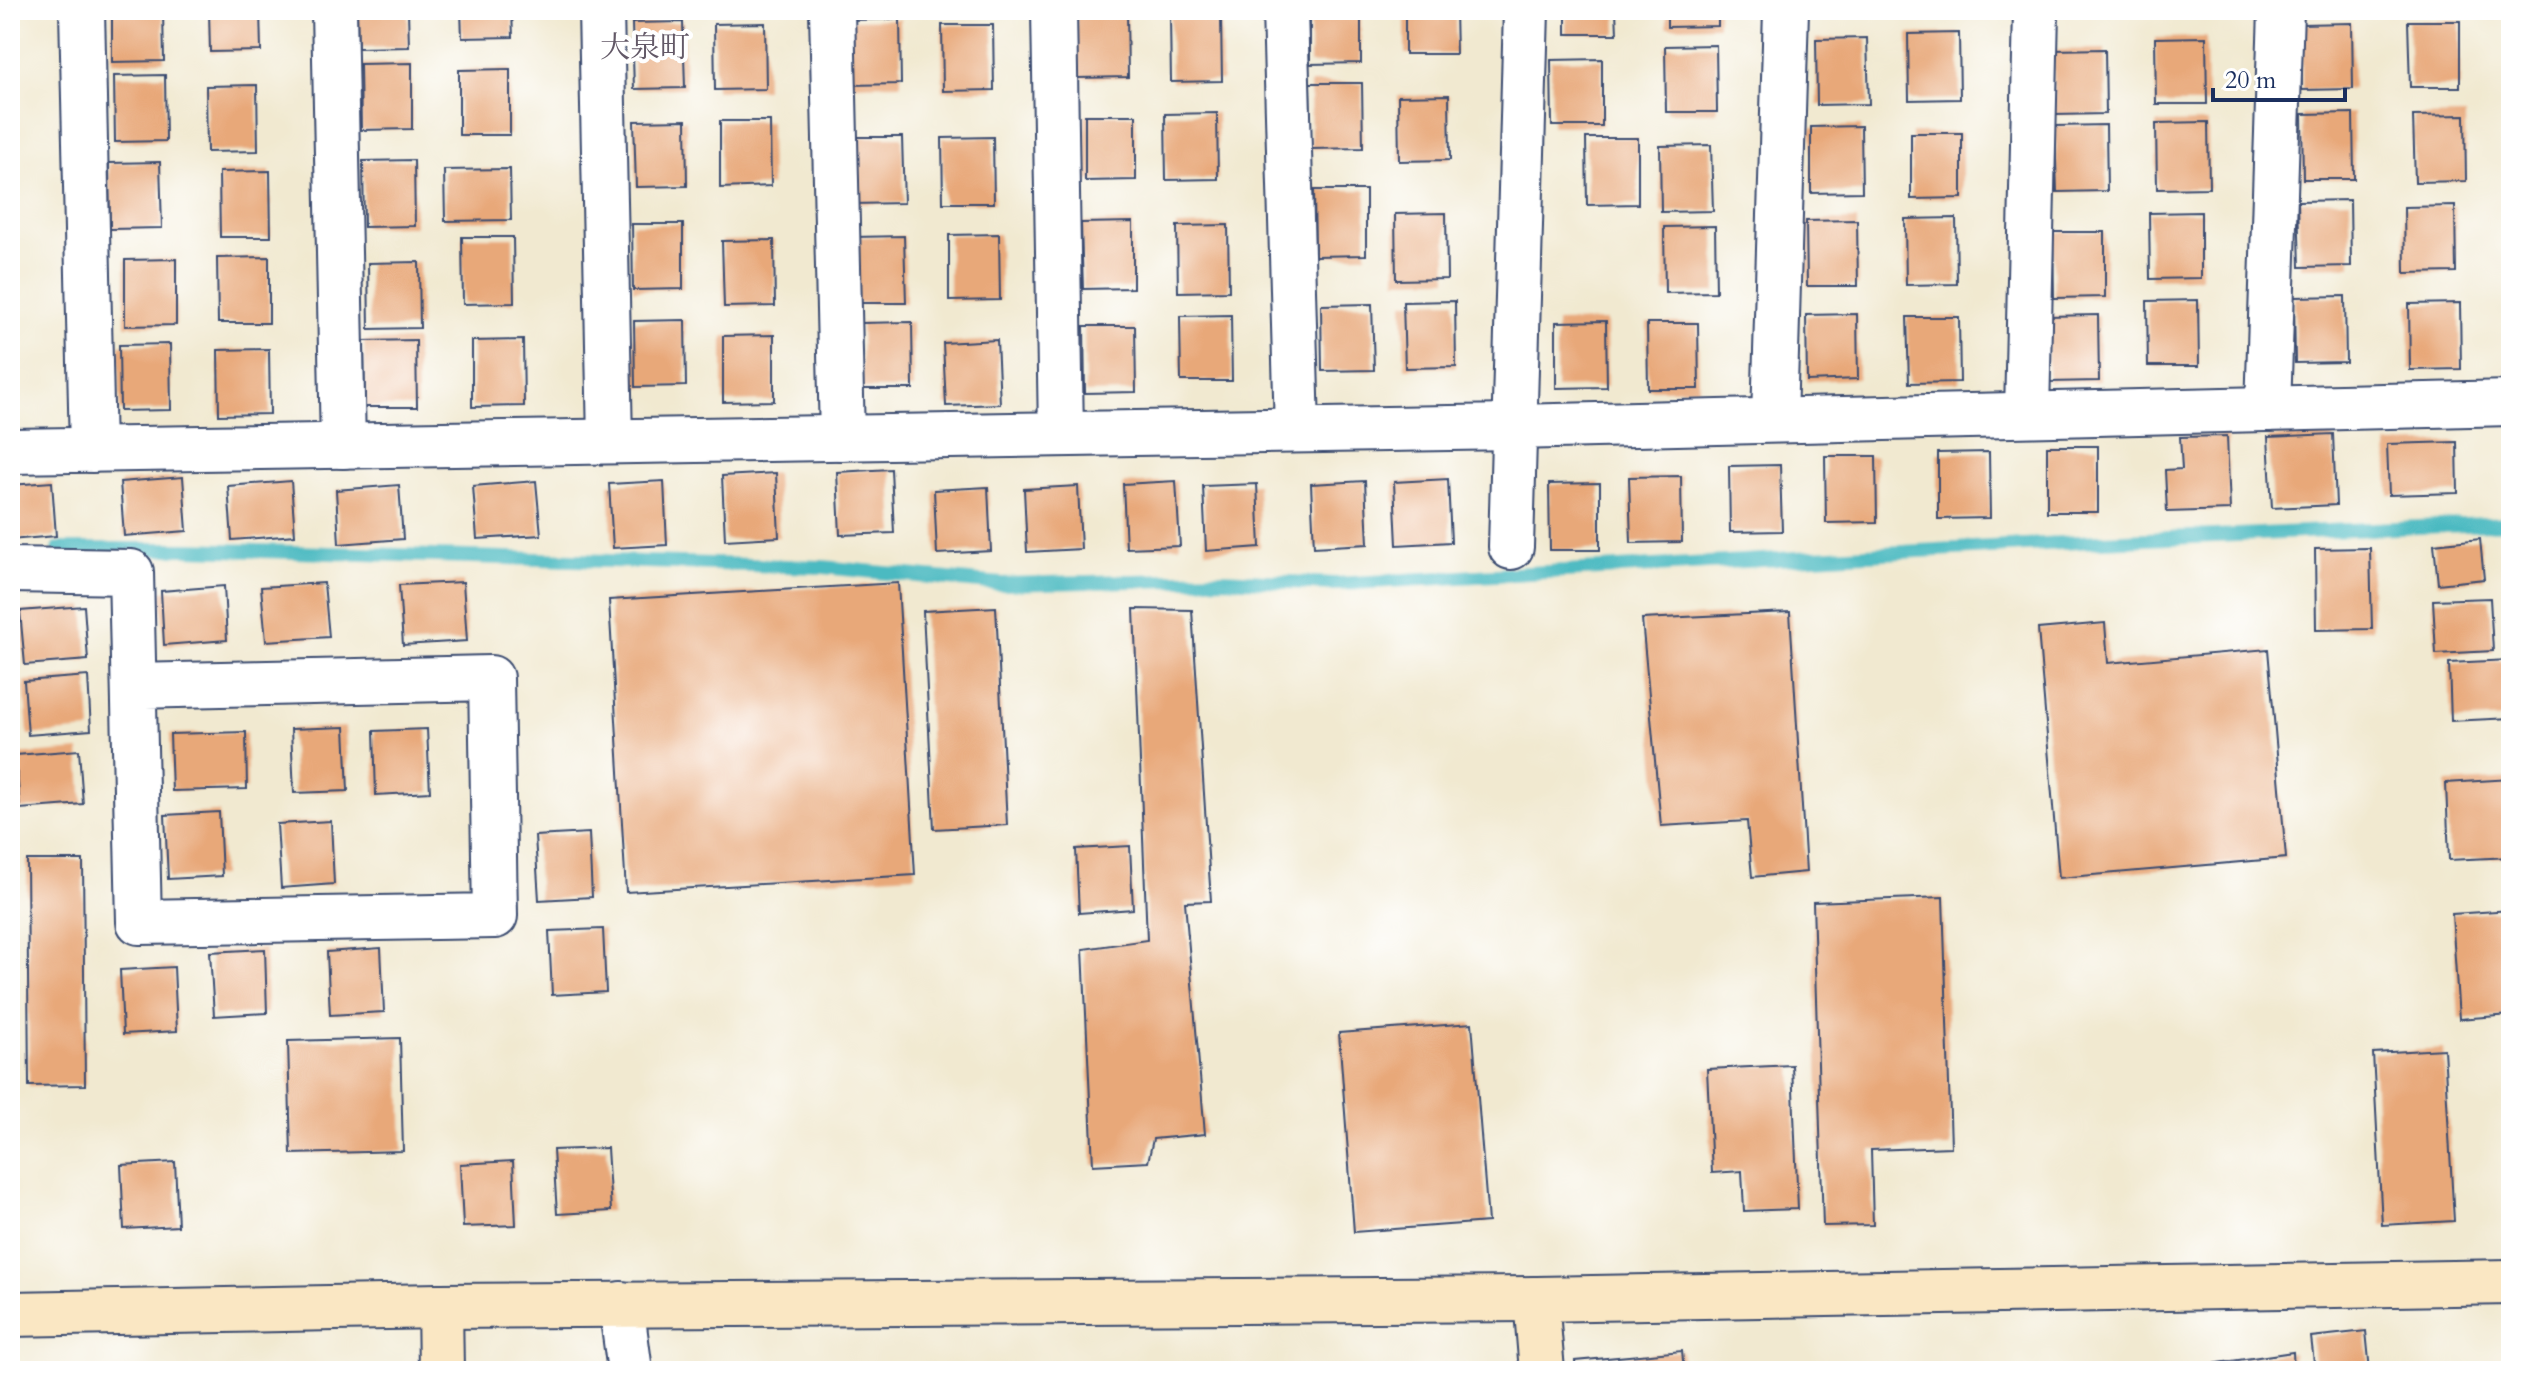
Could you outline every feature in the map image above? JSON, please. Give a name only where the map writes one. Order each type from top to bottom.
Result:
[{"type":"street","points":[[82,10],[92,450]]},
{"type":"street","points":[[334,10],[343,446]]},
{"type":"street","points":[[601,10],[610,441]]},
{"type":"street","points":[[832,10],[842,438]]},
{"type":"street","points":[[1054,10],[1061,434]]},
{"type":"street","points":[[1285,10],[1297,430]]},
{"type":"street","points":[[1511,547],[1526,10]]},
{"type":"street","points":[[1774,420],[1786,10]]},
{"type":"street","points":[[2027,414],[2036,10]]},
{"type":"street","points":[[2268,409],[2281,10]]},
{"type":"street","points":[[10,451],[1513,427],[2511,403]]},
{"type":"street","points":[[10,570],[131,572],[139,922],[495,916],[491,678],[134,686]]},
{"type":"street","points":[[10,1314],[621,1304],[1536,1299],[2511,1282]]},
{"type":"street","points":[[1536,1299],[1542,1371]]},
{"type":"street","points":[[621,1304],[630,1371]]},
{"type":"street","points":[[440,1306],[441,1371]]},
{"type":"building","points":[[112,10],[163,10],[164,61],[112,62]]},
{"type":"building","points":[[209,10],[260,10],[261,51],[210,52]]},
{"type":"building","points":[[357,10],[408,10],[409,47],[358,48]]},
{"type":"building","points":[[461,10],[512,10],[513,37],[462,38]]},
{"type":"building","points":[[1310,10],[1361,10],[1361,63],[1310,64]]},
{"type":"building","points":[[1405,10],[1455,10],[1456,54],[1405,54]]},
{"type":"building","points":[[1566,10],[1616,10],[1617,34],[1566,34]]},
{"type":"building","points":[[1667,10],[1718,10],[1718,26],[1667,27]]},
{"type":"building","points":[[1127,11],[1128,77],[1077,78],[1076,12]]},
{"type":"building","points":[[1221,16],[1222,81],[1171,82],[1170,17]]},
{"type":"building","points":[[900,19],[901,84],[850,85],[849,20]]},
{"type":"building","points":[[2408,21],[2460,21],[2460,87],[2410,87]]},
{"type":"building","points":[[683,22],[685,88],[634,89],[632,23]]},
{"type":"building","points":[[765,23],[766,89],[715,90],[714,24]]},
{"type":"building","points":[[2352,23],[2353,89],[2302,90],[2301,24]]},
{"type":"building","points":[[942,25],[993,25],[994,90],[943,91]]},
{"type":"building","points":[[1959,33],[1960,99],[1909,100],[1908,34]]},
{"type":"building","points":[[2206,37],[2207,104],[2156,104],[2155,38]]},
{"type":"building","points":[[1867,38],[1869,104],[1817,105],[1816,39]]},
{"type":"building","points":[[1716,45],[1717,112],[1666,112],[1665,46]]},
{"type":"building","points":[[2105,49],[2106,114],[2054,115],[2053,50]]},
{"type":"building","points":[[1602,59],[1602,126],[1552,126],[1551,60]]},
{"type":"building","points":[[412,63],[412,129],[361,130],[360,64]]},
{"type":"building","points":[[510,69],[510,135],[459,135],[459,70]]},
{"type":"building","points":[[165,75],[166,141],[115,142],[114,76]]},
{"type":"building","points":[[1310,83],[1362,83],[1363,148],[1311,149]]},
{"type":"building","points":[[257,85],[258,151],[207,152],[206,86]]},
{"type":"building","points":[[1449,95],[1450,160],[1399,161],[1398,96]]},
{"type":"building","points":[[1217,113],[1218,179],[1166,180],[1165,114]]},
{"type":"building","points":[[2353,113],[2354,179],[2303,179],[2302,114]]},
{"type":"building","points":[[1085,115],[1136,115],[1136,180],[1085,181]]},
{"type":"building","points":[[2465,115],[2466,181],[2415,182],[2413,116]]},
{"type":"building","points":[[686,120],[687,186],[636,187],[634,121]]},
{"type":"building","points":[[720,121],[770,121],[771,186],[720,188]]},
{"type":"building","points":[[2208,122],[2209,188],[2157,189],[2156,123]]},
{"type":"building","points":[[2106,125],[2107,191],[2057,192],[2055,126]]},
{"type":"building","points":[[1861,126],[1862,192],[1811,193],[1811,127]]},
{"type":"building","points":[[1911,133],[1962,133],[1962,198],[1911,199]]},
{"type":"building","points":[[852,137],[902,137],[904,203],[852,204]]},
{"type":"building","points":[[993,137],[994,203],[943,203],[942,138]]},
{"type":"building","points":[[1586,138],[1638,138],[1638,204],[1587,205]]},
{"type":"building","points":[[1711,145],[1713,211],[1661,212],[1660,146]]},
{"type":"building","points":[[414,160],[415,226],[364,227],[363,161]]},
{"type":"building","points":[[160,162],[162,228],[110,229],[109,163]]},
{"type":"building","points":[[510,169],[511,220],[445,221],[444,170]]},
{"type":"building","points":[[270,171],[271,237],[220,237],[219,172]]},
{"type":"building","points":[[1314,190],[1366,190],[1366,255],[1315,256]]},
{"type":"building","points":[[2350,200],[2351,266],[2300,267],[2298,201]]},
{"type":"building","points":[[2455,206],[2456,272],[2405,273],[2404,207]]},
{"type":"building","points":[[2201,212],[2201,278],[2150,279],[2149,213]]},
{"type":"building","points":[[1446,213],[1447,279],[1396,280],[1395,214]]},
{"type":"building","points":[[1956,218],[1957,284],[1906,285],[1905,219]]},
{"type":"building","points":[[1857,220],[1858,286],[1807,286],[1806,221]]},
{"type":"building","points":[[1133,222],[1133,288],[1083,289],[1081,223]]},
{"type":"building","points":[[632,224],[683,224],[683,289],[633,290]]},
{"type":"building","points":[[1228,225],[1229,291],[1178,292],[1177,226]]},
{"type":"building","points":[[1715,226],[1716,292],[1665,293],[1664,227]]},
{"type":"building","points":[[2053,232],[2105,232],[2105,297],[2054,298]]},
{"type":"building","points":[[999,234],[1000,300],[949,301],[949,235]]},
{"type":"building","points":[[904,236],[906,303],[854,303],[853,237]]},
{"type":"building","points":[[462,237],[513,237],[514,303],[463,304]]},
{"type":"building","points":[[774,240],[775,306],[724,307],[722,241]]},
{"type":"building","points":[[269,257],[269,323],[218,323],[217,258]]},
{"type":"building","points":[[176,259],[176,325],[125,326],[125,260]]},
{"type":"building","points":[[419,262],[420,328],[369,329],[368,263]]},
{"type":"building","points":[[2345,296],[2346,362],[2295,363],[2294,297]]},
{"type":"building","points":[[2198,300],[2199,366],[2148,366],[2147,301]]},
{"type":"building","points":[[1455,301],[1456,367],[1405,368],[1403,302]]},
{"type":"building","points":[[2460,303],[2461,369],[2410,370],[2409,304]]},
{"type":"building","points":[[1372,304],[1374,370],[1322,371],[1321,305]]},
{"type":"building","points":[[1857,314],[1858,379],[1807,381],[1806,315]]},
{"type":"building","points":[[1231,315],[1232,381],[1181,381],[1180,316]]},
{"type":"building","points":[[2098,315],[2099,381],[2048,382],[2047,316]]},
{"type":"building","points":[[1907,317],[1959,317],[1960,382],[1909,383]]},
{"type":"building","points":[[685,320],[686,386],[635,387],[634,321]]},
{"type":"building","points":[[1606,321],[1607,387],[1556,388],[1556,322]]},
{"type":"building","points":[[912,322],[913,389],[862,389],[861,323]]},
{"type":"building","points":[[1647,323],[1698,323],[1699,389],[1648,389]]},
{"type":"building","points":[[1084,326],[1135,326],[1136,392],[1085,393]]},
{"type":"building","points":[[774,335],[774,401],[723,402],[723,336]]},
{"type":"building","points":[[416,340],[417,407],[365,407],[364,341]]},
{"type":"building","points":[[523,340],[524,406],[472,407],[472,341]]},
{"type":"building","points":[[997,340],[1000,404],[946,406],[943,343]]},
{"type":"building","points":[[170,344],[171,410],[120,411],[119,345]]},
{"type":"building","points":[[269,349],[270,414],[219,415],[218,350]]},
{"type":"building","points":[[2333,434],[2336,505],[2272,508],[2268,437]]},
{"type":"building","points":[[2227,436],[2230,510],[2167,512],[2165,470],[2182,469],[2180,437]]},
{"type":"building","points":[[2457,442],[2458,493],[2389,495],[2387,444]]},
{"type":"building","points":[[2047,446],[2098,446],[2098,512],[2047,512]]},
{"type":"building","points":[[1989,452],[1990,518],[1938,519],[1938,453]]},
{"type":"building","points":[[1825,456],[1876,456],[1877,522],[1826,523]]},
{"type":"building","points":[[1780,465],[1782,531],[1730,532],[1729,466]]},
{"type":"building","points":[[891,469],[894,533],[840,535],[837,472]]},
{"type":"building","points":[[776,473],[779,537],[725,540],[722,476]]},
{"type":"building","points":[[1681,476],[1682,542],[1631,543],[1629,477]]},
{"type":"building","points":[[183,477],[187,531],[124,536],[120,482]]},
{"type":"building","points":[[1448,479],[1451,542],[1397,545],[1394,482]]},
{"type":"building","points":[[291,481],[295,535],[232,540],[228,486]]},
{"type":"building","points":[[536,481],[541,535],[477,539],[473,486]]},
{"type":"building","points":[[664,481],[667,545],[613,548],[609,484]]},
{"type":"building","points":[[1176,481],[1180,546],[1126,548],[1123,484]]},
{"type":"building","points":[[1365,481],[1368,544],[1314,547],[1311,484]]},
{"type":"building","points":[[52,482],[56,536],[10,540],[10,485]]},
{"type":"building","points":[[1600,483],[1600,550],[1550,550],[1549,484]]},
{"type":"building","points":[[1257,484],[1260,547],[1206,551],[1203,486]]},
{"type":"building","points":[[399,485],[403,539],[339,544],[336,490]]},
{"type":"building","points":[[1078,486],[1081,549],[1027,552],[1024,489]]},
{"type":"building","points":[[988,487],[991,551],[937,554],[934,490]]},
{"type":"building","points":[[2480,539],[2484,579],[2438,584],[2434,544]]},
{"type":"building","points":[[2370,548],[2372,629],[2316,630],[2315,549]]},
{"type":"building","points":[[463,582],[467,641],[403,645],[399,585]]},
{"type":"building","points":[[324,583],[329,637],[266,641],[261,587]]},
{"type":"building","points":[[898,583],[915,875],[626,892],[609,600]]},
{"type":"building","points":[[224,586],[227,640],[164,645],[161,591]]},
{"type":"building","points":[[2490,598],[2493,651],[2436,654],[2433,600]]},
{"type":"building","points":[[84,606],[88,660],[25,665],[20,611]]},
{"type":"building","points":[[996,607],[1007,825],[934,829],[923,611]]},
{"type":"building","points":[[1134,609],[1192,610],[1211,901],[1185,902],[1205,1134],[1153,1139],[1148,1162],[1093,1165],[1083,949],[1147,940]]},
{"type":"building","points":[[1790,612],[1806,872],[1752,877],[1747,821],[1661,826],[1642,619]]},
{"type":"building","points":[[2105,623],[2108,663],[2268,649],[2286,858],[2059,878],[2038,629]]},
{"type":"building","points":[[2509,660],[2511,718],[2451,721],[2449,663]]},
{"type":"building","points":[[88,676],[91,730],[28,735],[24,681]]},
{"type":"building","points":[[345,727],[348,791],[294,793],[291,729]]},
{"type":"building","points":[[427,729],[430,792],[376,795],[374,731]]},
{"type":"building","points":[[246,732],[247,789],[172,791],[170,734]]},
{"type":"building","points":[[79,750],[83,804],[20,809],[16,755]]},
{"type":"building","points":[[2511,779],[2511,857],[2449,860],[2446,783]]},
{"type":"building","points":[[219,812],[222,876],[168,879],[165,815]]},
{"type":"building","points":[[331,821],[334,884],[281,888],[277,824]]},
{"type":"building","points":[[589,833],[592,897],[539,900],[535,836]]},
{"type":"building","points":[[1130,846],[1133,909],[1079,913],[1076,849]]},
{"type":"building","points":[[27,860],[83,860],[85,1085],[29,1086]]},
{"type":"building","points":[[1943,897],[1951,1147],[1871,1150],[1873,1225],[1823,1226],[1813,902]]},
{"type":"building","points":[[2511,910],[2511,1015],[2459,1019],[2452,914]]},
{"type":"building","points":[[603,929],[606,992],[552,995],[549,931]]},
{"type":"building","points":[[381,948],[384,1012],[330,1015],[327,952]]},
{"type":"building","points":[[265,949],[267,1013],[214,1016],[210,952]]},
{"type":"building","points":[[174,967],[177,1031],[123,1034],[120,970]]},
{"type":"building","points":[[1472,1023],[1488,1222],[1354,1232],[1339,1033]]},
{"type":"building","points":[[400,1038],[403,1151],[291,1154],[288,1041]]},
{"type":"building","points":[[2444,1049],[2454,1221],[2382,1225],[2373,1053]]},
{"type":"building","points":[[1792,1065],[1798,1209],[1744,1211],[1742,1171],[1712,1173],[1707,1069]]},
{"type":"building","points":[[607,1148],[611,1211],[557,1214],[553,1150]]},
{"type":"building","points":[[513,1161],[516,1225],[463,1227],[460,1164]]},
{"type":"building","points":[[175,1162],[178,1226],[124,1229],[121,1165]]},
{"type":"building","points":[[2366,1331],[2370,1371],[2315,1371],[2311,1337]]},
{"type":"building","points":[[1682,1351],[1684,1371],[1576,1371],[1575,1361]]},
{"type":"building","points":[[2293,1352],[2294,1371],[2177,1371],[2177,1369]]},
{"type":"waterway","points":[[58,549],[186,549],[823,567],[1001,584],[1221,579],[1335,584],[2079,542],[2511,523]]},
{"type":"district","name":"大泉町","points":[[645,47]]}]
